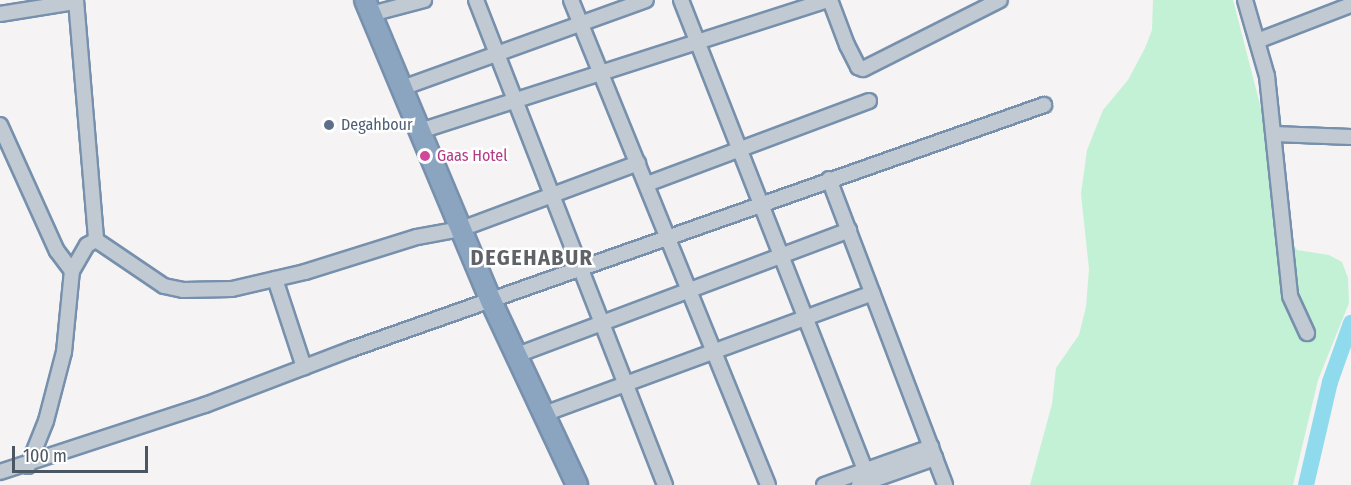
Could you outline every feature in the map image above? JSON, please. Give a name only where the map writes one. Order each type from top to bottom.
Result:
[{"type":"highway","points":[[368,7],[491,301],[577,485]]},
{"type":"street","points":[[368,7],[424,0]]},
{"type":"street","points":[[476,0],[665,485]]},
{"type":"street","points":[[571,0],[768,485]]},
{"type":"street","points":[[402,88],[646,0]]},
{"type":"street","points":[[681,0],[866,480]]},
{"type":"street","points":[[420,131],[514,98],[828,0],[858,67],[863,69],[1000,0]]},
{"type":"street","points":[[1245,0],[1267,76],[1290,296],[1307,333]]},
{"type":"street","points":[[5,8],[76,1],[96,240],[148,278],[183,290],[232,289],[276,279],[417,237],[461,229],[638,163]]},
{"type":"street","points":[[1257,41],[1351,5]]},
{"type":"street","points":[[647,184],[869,101]]},
{"type":"street","points":[[0,472],[28,466],[829,179],[1044,105]]},
{"type":"street","points":[[0,125],[57,251],[72,271]]},
{"type":"street","points":[[1274,134],[1351,137]]},
{"type":"street","points":[[829,179],[945,485]]},
{"type":"street","points":[[517,356],[849,230]]},
{"type":"street","points":[[28,466],[46,422],[64,352],[72,271],[87,245],[96,240]]},
{"type":"street","points":[[276,279],[304,367]]},
{"type":"street","points":[[544,414],[872,293]]},
{"type":"street","points":[[825,485],[866,480],[933,453]]},
{"type":"green space","points":[[1153,0],[1233,0],[1263,116],[1275,216],[1297,250],[1329,255],[1342,262],[1348,278],[1349,303],[1318,380],[1293,485],[1030,485],[1052,404],[1056,368],[1079,335],[1086,307],[1089,269],[1081,194],[1087,150],[1103,110],[1128,80],[1145,48],[1152,30]]},
{"type":"waterway","points":[[1306,485],[1330,382],[1351,323]]},
{"type":"place","name":"Degahbour","points":[[329,125]]},
{"type":"place","name":"Gaas Hotel","points":[[425,156]]},
{"type":"district","name":"DEGEHABUR","points":[[532,258]]}]
